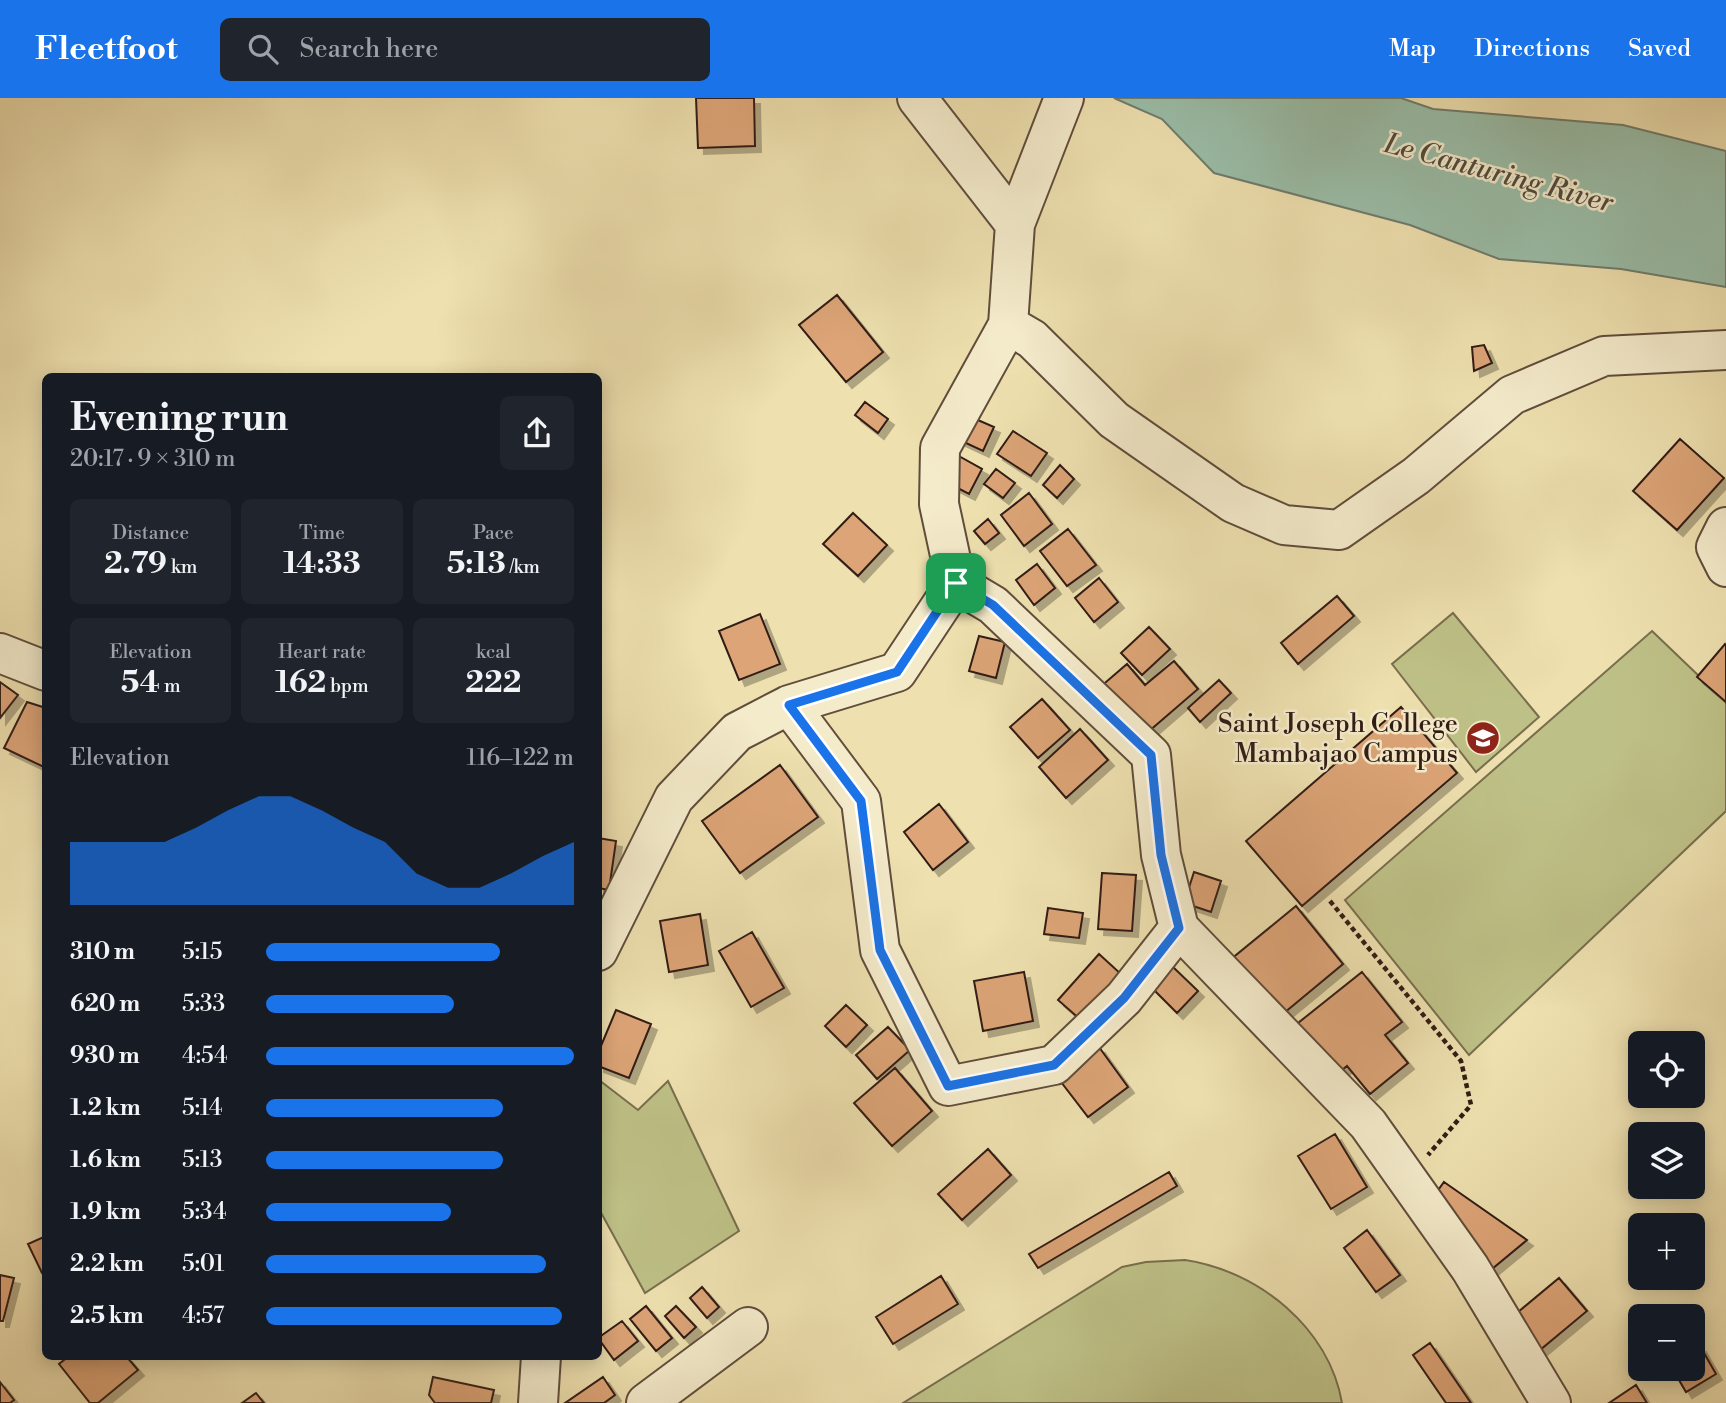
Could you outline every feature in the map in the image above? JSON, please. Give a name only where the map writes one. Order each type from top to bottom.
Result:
[{"type":"street","points":[[917,98],[1014,224]]},
{"type":"street","points":[[602,943],[674,798],[737,732],[789,705],[897,672],[956,583],[939,504],[940,448],[1008,325],[1014,224],[1064,98]]},
{"type":"street","points":[[1008,325],[1032,339],[1114,420],[1233,503],[1284,525],[1339,530],[1416,476],[1512,395],[1604,356],[1726,350]]},
{"type":"street","points":[[1726,527],[1716,547],[1726,567]]},
{"type":"street","points":[[956,583],[993,605],[1151,755],[1161,855],[1179,928],[1368,1125],[1470,1268],[1551,1403]]},
{"type":"street","points":[[0,653],[42,669]]},
{"type":"street","points":[[789,705],[861,801],[880,950],[948,1086],[1054,1065],[1124,998],[1179,928]]},
{"type":"street","points":[[646,1403],[748,1327]]},
{"type":"street","points":[[538,1403],[541,1360]]},
{"type":"path","points":[[1330,901],[1461,1061],[1471,1105],[1407,1180]]},
{"type":"green space","points":[[1453,613],[1539,717],[1476,772],[1392,664]]},
{"type":"green space","points":[[1652,631],[1726,702],[1726,811],[1469,1055],[1345,900]]},
{"type":"green space","points":[[668,1081],[739,1231],[645,1293],[602,1214],[602,1082],[638,1110]]},
{"type":"green space","points":[[1185,1260],[1239,1276],[1264,1290],[1286,1308],[1306,1328],[1322,1351],[1335,1376],[1342,1403],[903,1403],[1122,1267],[1146,1262]]},
{"type":"water","name":"Le Canturing River","points":[[1114,98],[1401,98],[1433,109],[1623,125],[1726,151],[1726,287],[1621,269],[1499,259],[1410,225],[1214,173],[1162,119]]},
{"type":"building","points":[[696,98],[754,98],[755,146],[698,148]]},
{"type":"building","points":[[837,295],[883,352],[846,382],[799,325]]},
{"type":"building","points":[[1484,345],[1492,363],[1474,371],[1472,347]]},
{"type":"building","points":[[865,402],[888,419],[878,433],[855,415]]},
{"type":"building","points":[[964,414],[994,427],[983,451],[953,437]]},
{"type":"building","points":[[1013,431],[1047,453],[1031,476],[997,454]]},
{"type":"building","points":[[1680,439],[1724,478],[1677,530],[1633,491]]},
{"type":"building","points":[[957,455],[982,469],[969,494],[944,481]]},
{"type":"building","points":[[1060,465],[1074,479],[1057,498],[1043,485]]},
{"type":"building","points":[[996,469],[1015,483],[1003,498],[984,484]]},
{"type":"building","points":[[1029,493],[1052,524],[1024,546],[1001,515]]},
{"type":"building","points":[[853,513],[887,545],[858,576],[823,544]]},
{"type":"building","points":[[988,519],[999,533],[985,544],[974,531]]},
{"type":"building","points":[[1068,529],[1096,565],[1067,586],[1040,551]]},
{"type":"building","points":[[1037,564],[1055,588],[1034,605],[1016,580]]},
{"type":"building","points":[[1099,578],[1118,602],[1094,622],[1075,598]]},
{"type":"building","points":[[1337,596],[1354,616],[1298,664],[1281,643]]},
{"type":"building","points":[[760,614],[780,664],[739,680],[719,631]]},
{"type":"building","points":[[1149,627],[1170,649],[1142,675],[1121,653]]},
{"type":"building","points":[[979,636],[1005,642],[996,678],[969,671]]},
{"type":"building","points":[[1726,645],[1726,702],[1697,677]]},
{"type":"building","points":[[1174,661],[1198,689],[1141,738],[1099,688],[1127,664],[1145,685]]},
{"type":"building","points":[[1219,680],[1231,693],[1200,722],[1188,708]]},
{"type":"building","points":[[0,682],[18,695],[0,718]]},
{"type":"building","points":[[1042,699],[1070,730],[1038,758],[1010,727]]},
{"type":"building","points":[[27,702],[42,707],[42,766],[4,748]]},
{"type":"building","points":[[1401,707],[1457,773],[1302,906],[1246,841]]},
{"type":"building","points":[[1080,729],[1108,760],[1066,798],[1039,767]]},
{"type":"building","points":[[780,765],[818,817],[740,873],[702,821]]},
{"type":"building","points":[[939,804],[968,842],[933,870],[904,832]]},
{"type":"building","points":[[602,839],[616,841],[609,890],[602,889]]},
{"type":"building","points":[[1194,872],[1221,881],[1211,912],[1184,903]]},
{"type":"building","points":[[1102,873],[1136,875],[1132,931],[1098,929]]},
{"type":"building","points":[[1296,906],[1343,964],[1278,1018],[1230,960]]},
{"type":"building","points":[[1048,908],[1083,913],[1079,938],[1044,934]]},
{"type":"building","points":[[700,914],[708,965],[669,972],[660,921]]},
{"type":"building","points":[[752,932],[784,988],[751,1007],[719,951]]},
{"type":"building","points":[[1099,954],[1122,975],[1082,1021],[1058,1000]]},
{"type":"building","points":[[1173,967],[1198,991],[1177,1013],[1152,988]]},
{"type":"building","points":[[1024,972],[1033,1021],[983,1031],[974,981]]},
{"type":"building","points":[[1362,972],[1402,1022],[1385,1035],[1408,1063],[1370,1094],[1347,1066],[1329,1081],[1288,1031]]},
{"type":"building","points":[[846,1005],[867,1025],[846,1047],[825,1026]]},
{"type":"building","points":[[616,1010],[651,1024],[629,1078],[602,1068],[602,1043]]},
{"type":"building","points":[[888,1027],[910,1050],[877,1079],[856,1055]]},
{"type":"building","points":[[1099,1047],[1128,1087],[1088,1117],[1058,1078]]},
{"type":"building","points":[[895,1068],[932,1111],[892,1146],[854,1103]]},
{"type":"building","points":[[1335,1134],[1367,1187],[1331,1209],[1298,1156]]},
{"type":"building","points":[[988,1149],[1011,1175],[962,1220],[938,1194]]},
{"type":"building","points":[[1169,1172],[1177,1186],[1038,1268],[1029,1254]]},
{"type":"building","points":[[1444,1182],[1527,1240],[1486,1274],[1431,1200]]},
{"type":"building","points":[[1367,1230],[1400,1275],[1376,1292],[1344,1248]]},
{"type":"building","points":[[42,1238],[42,1273],[28,1244]]},
{"type":"building","points":[[0,1275],[14,1278],[3,1321],[0,1321]]},
{"type":"building","points":[[941,1276],[958,1304],[893,1344],[876,1317]]},
{"type":"building","points":[[1559,1278],[1587,1311],[1540,1350],[1512,1317]]},
{"type":"building","points":[[702,1287],[719,1307],[707,1318],[690,1298]]},
{"type":"building","points":[[646,1306],[672,1338],[656,1351],[630,1319]]},
{"type":"building","points":[[676,1306],[696,1327],[684,1338],[665,1316]]},
{"type":"building","points":[[622,1321],[638,1341],[614,1360],[602,1344],[602,1335]]},
{"type":"building","points":[[1430,1343],[1471,1403],[1446,1403],[1413,1355]]},
{"type":"building","points":[[1705,1355],[1716,1374],[1705,1381]]},
{"type":"building","points":[[64,1360],[129,1360],[138,1370],[98,1403],[90,1403],[59,1364]]},
{"type":"building","points":[[433,1377],[494,1390],[491,1403],[435,1403],[429,1395]]},
{"type":"building","points":[[603,1377],[615,1395],[604,1403],[565,1403]]},
{"type":"building","points":[[1680,1381],[1704,1381],[1686,1392]]},
{"type":"building","points":[[0,1382],[14,1400],[10,1403],[0,1403]]},
{"type":"building","points":[[1636,1385],[1647,1403],[1609,1403]]},
{"type":"building","points":[[256,1393],[264,1403],[242,1403]]},
{"type":"place","name":"Saint Joseph College Mambajao Campus","points":[[1483,738]]},
{"type":"route","points":[[956,583],[993,605],[1151,755],[1161,855],[1179,928],[1124,998],[1054,1065],[948,1086],[880,950],[861,801],[789,705],[897,672],[956,583]]}]
